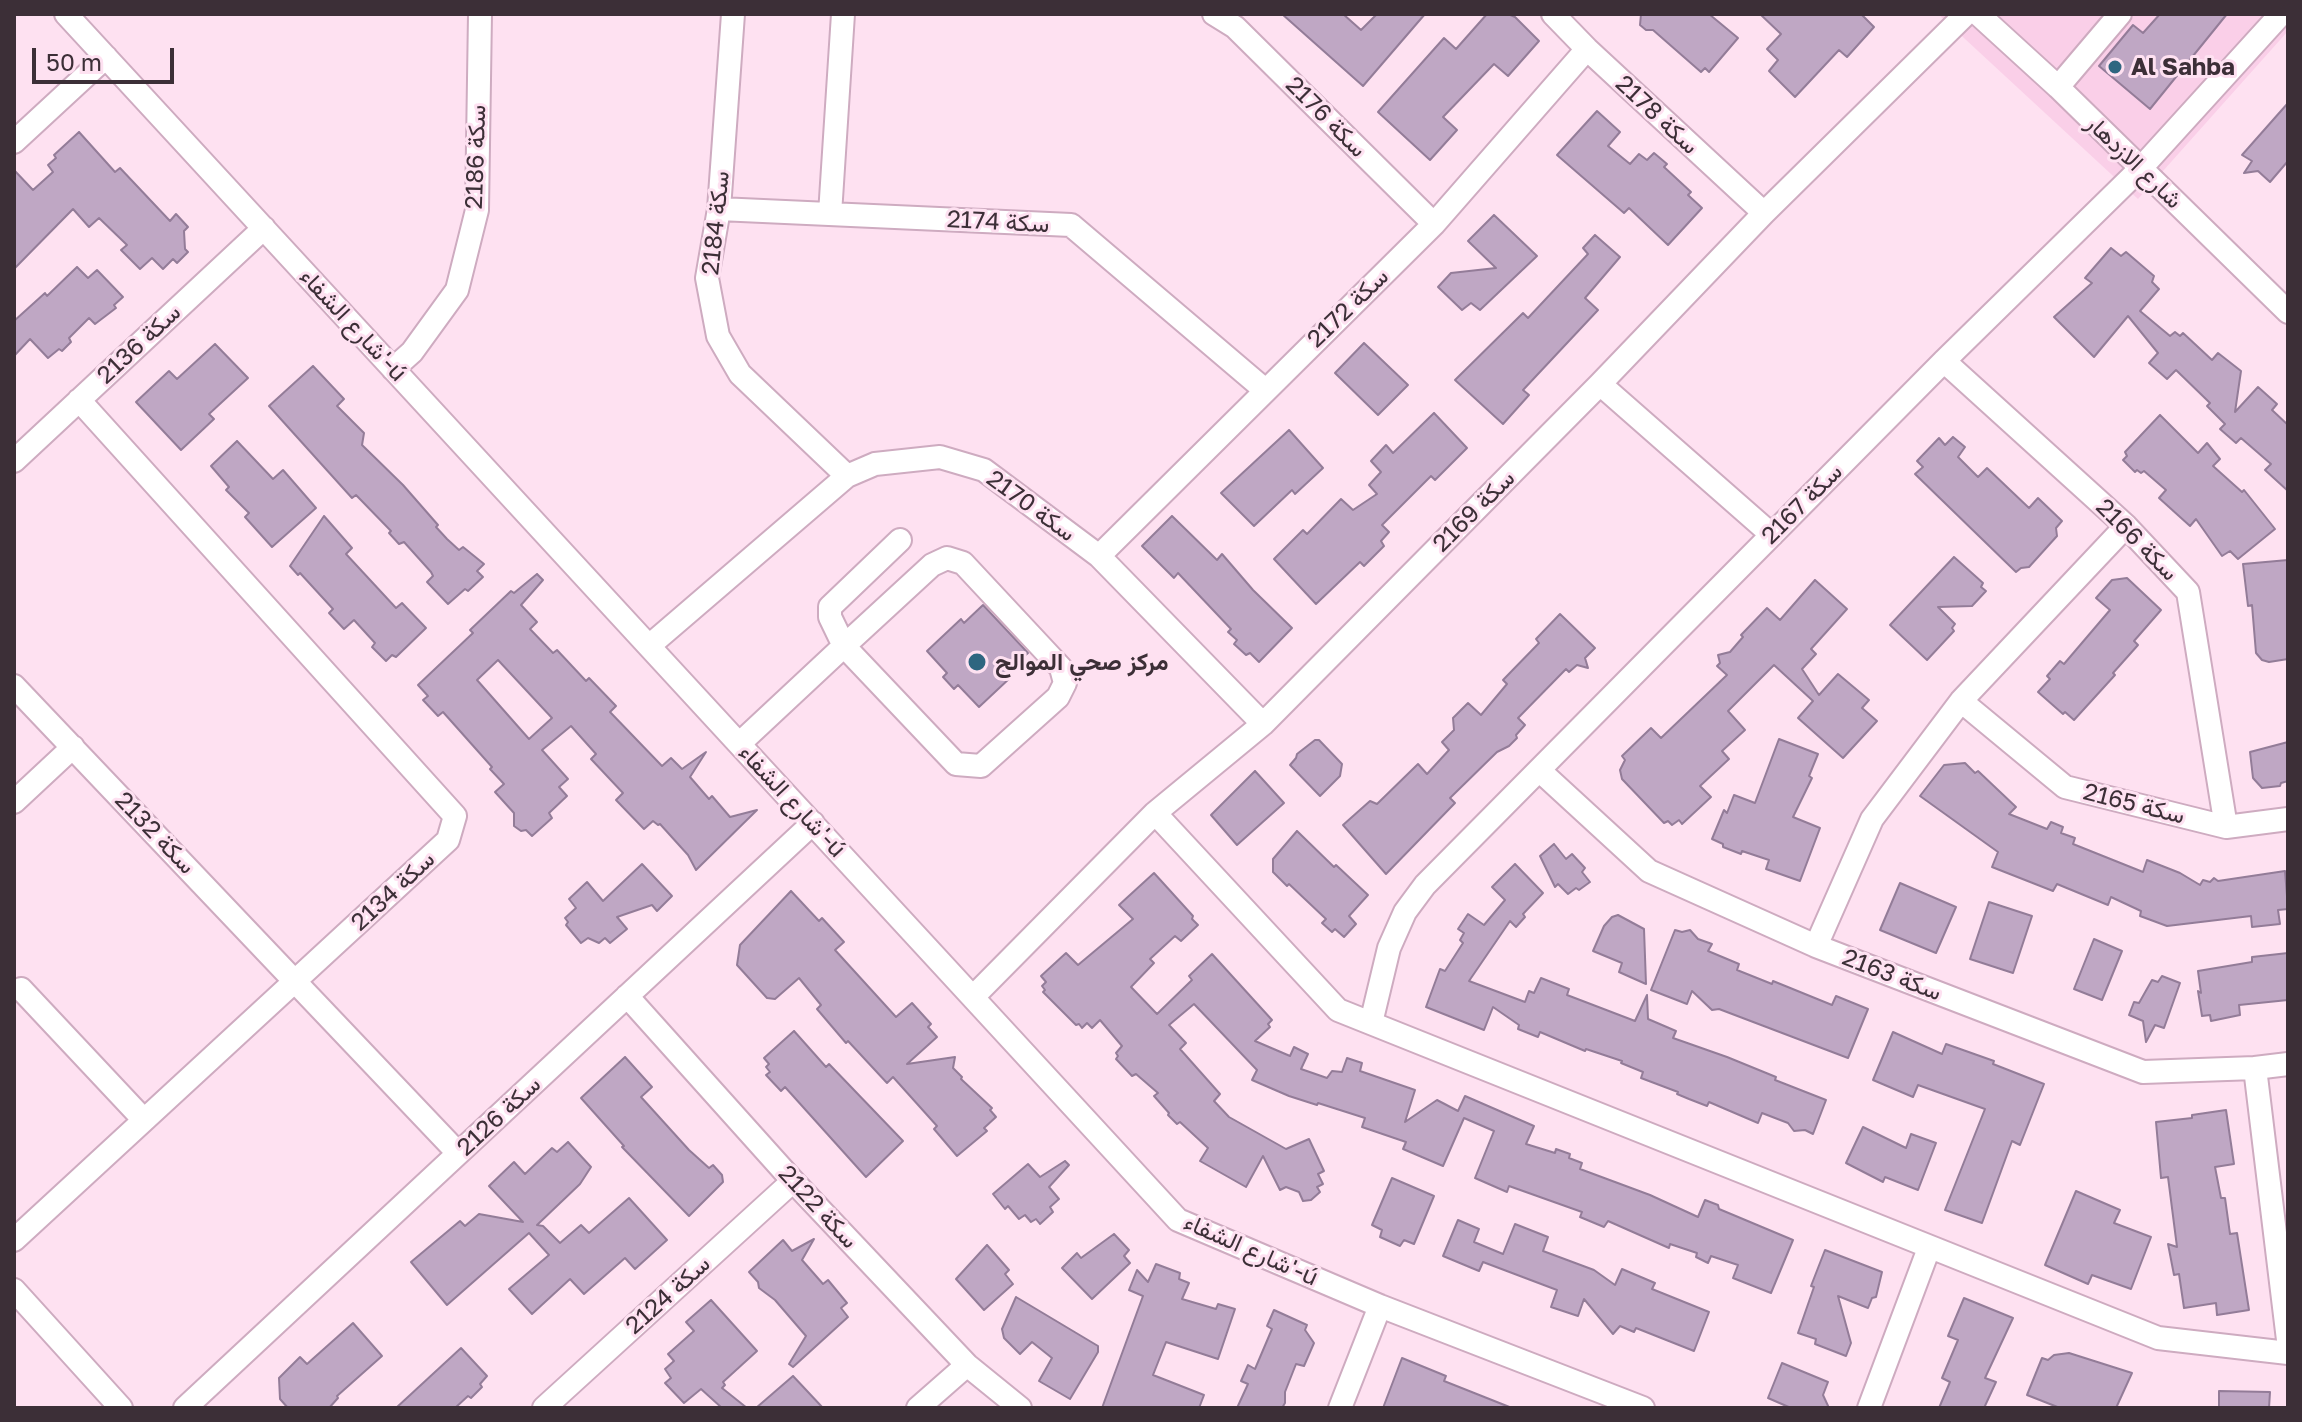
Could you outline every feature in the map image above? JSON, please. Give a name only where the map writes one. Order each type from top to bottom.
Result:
[{"type":"street","name":"شارع الشفاء'-ú","points":[[66,14],[1178,1220],[1607,1401],[1643,1408]]},
{"type":"street","name":"سكة 2184","points":[[733,14],[719,209],[707,278],[718,336],[740,374],[847,476]]},
{"type":"street","points":[[830,214],[843,14]]},
{"type":"street","name":"سكة 2176","points":[[1214,14],[1235,27],[1434,224]]},
{"type":"street","name":"سكة 2178","points":[[1553,14],[1764,213]]},
{"type":"street","name":"سكة 2169","points":[[973,997],[1155,813],[1263,724],[1600,384],[1764,213],[1966,14]]},
{"type":"street","name":"شارع الازدهار","points":[[1978,14],[2058,87],[2288,312]]},
{"type":"street","points":[[2058,87],[2120,14]]},
{"type":"street","name":"سكة 2167","points":[[1371,1023],[1389,948],[1405,912],[1425,885],[1944,361],[2141,168],[2281,14]]},
{"type":"street","name":"سكة 2186","points":[[393,369],[412,352],[457,290],[477,210],[474,15]]},
{"type":"street","name":"سكة 2172","points":[[1099,556],[1434,224],[1587,49]]},
{"type":"street","points":[[14,142],[106,57]]},
{"type":"street","name":"سكة 2174","points":[[719,209],[1071,225],[1265,390]]},
{"type":"street","name":"سكة 2136","points":[[14,461],[264,228]]},
{"type":"street","name":"سكة 2166","points":[[1944,361],[2126,526],[2188,592],[2226,827]]},
{"type":"street","points":[[1600,384],[1772,535]]},
{"type":"street","name":"سكة 2134","points":[[14,1240],[448,840],[455,816],[79,400]]},
{"type":"street","name":"سكة 2170","points":[[649,646],[847,476],[875,464],[940,457],[984,470],[1099,556],[1263,724]]},
{"type":"street","points":[[1816,946],[1872,819],[1961,701],[2126,526]]},
{"type":"street","points":[[739,744],[844,646],[932,565],[947,558],[963,563],[1061,668],[1065,683],[1058,697],[981,766],[956,764],[844,646],[830,617],[830,607],[900,540]]},
{"type":"street","name":"سكة 2132","points":[[14,686],[458,1153]]},
{"type":"street","name":"سكة 2165","points":[[1961,701],[2065,787],[2226,827],[2288,819]]},
{"type":"street","points":[[14,802],[73,747]]},
{"type":"street","name":"سكة 2163","points":[[1539,770],[1649,871],[1816,946],[2143,1072],[2288,1064]]},
{"type":"street","points":[[1155,813],[1338,1010],[2158,1338],[2288,1353]]},
{"type":"street","name":"سكة 2126","points":[[185,1408],[813,823]]},
{"type":"street","points":[[21,989],[144,1120]]},
{"type":"street","name":"سكة 2122","points":[[627,996],[793,1181],[967,1365],[1020,1408]]},
{"type":"street","points":[[2255,1068],[2288,1340]]},
{"type":"street","name":"سكة 2124","points":[[544,1408],[793,1181]]},
{"type":"street","points":[[1869,1408],[1929,1248]]},
{"type":"street","points":[[14,1290],[121,1408]]},
{"type":"street","points":[[1340,1408],[1380,1306]]},
{"type":"street","points":[[918,1408],[967,1365]]},
{"type":"shaded area","points":[[1938,14],[2288,14],[2288,31],[2138,199]]},
{"type":"building","points":[[1282,14],[1343,14],[1361,30],[1377,14],[1425,14],[1363,86]]},
{"type":"building","points":[[1487,14],[1515,17],[1539,41],[1508,76],[1494,64],[1443,117],[1457,130],[1430,160],[1378,112],[1444,38],[1456,49]]},
{"type":"building","points":[[1641,14],[1709,14],[1738,38],[1709,72],[1705,68],[1701,72],[1653,30],[1646,30],[1640,25]]},
{"type":"building","points":[[1760,14],[1861,14],[1874,27],[1847,57],[1839,50],[1795,97],[1769,71],[1778,60],[1767,49],[1781,34]]},
{"type":"building","points":[[2160,14],[2227,14],[2150,109],[2099,66],[2133,25],[2143,33]]},
{"type":"building","points":[[2288,103],[2288,161],[2270,182],[2258,171],[2244,173],[2252,161],[2242,155]]},
{"type":"building","points":[[1597,111],[1620,132],[1608,146],[1630,164],[1639,154],[1647,160],[1654,153],[1667,164],[1664,167],[1691,192],[1688,195],[1702,208],[1668,245],[1629,208],[1624,213],[1557,155]]},
{"type":"building","points":[[79,132],[115,172],[120,168],[170,221],[176,214],[188,227],[184,231],[188,252],[177,263],[173,259],[163,269],[152,258],[140,269],[121,250],[127,245],[99,218],[89,227],[73,209],[14,269],[14,170],[33,190],[53,172],[48,165],[56,158],[54,155]]},
{"type":"building","points":[[1494,215],[1537,256],[1480,310],[1471,303],[1462,310],[1438,287],[1451,273],[1496,268],[1468,241]]},
{"type":"building","points":[[1595,235],[1620,257],[1585,298],[1598,310],[1523,390],[1529,395],[1503,424],[1455,380],[1523,313],[1528,318],[1588,254],[1583,248]]},
{"type":"building","points":[[2111,248],[2121,256],[2126,252],[2154,276],[2152,282],[2159,289],[2140,311],[2170,336],[2175,332],[2180,336],[2183,333],[2212,360],[2218,353],[2241,371],[2235,412],[2258,387],[2277,404],[2272,410],[2288,425],[2288,491],[2265,470],[2271,464],[2241,438],[2236,443],[2220,429],[2225,424],[2207,406],[2210,403],[2176,370],[2167,379],[2149,363],[2158,353],[2128,316],[2094,357],[2054,317],[2092,283],[2085,278]]},
{"type":"building","points":[[77,267],[88,278],[97,270],[123,297],[114,305],[116,308],[95,324],[89,318],[69,338],[71,342],[62,351],[59,349],[48,358],[30,339],[14,356],[14,321],[45,293],[47,296]]},
{"type":"building","points":[[1364,343],[1408,385],[1378,415],[1335,373]]},
{"type":"building","points":[[215,344],[248,378],[209,414],[214,419],[181,450],[136,402],[169,371],[177,379]]},
{"type":"building","points":[[313,366],[344,399],[337,406],[364,433],[362,445],[403,485],[447,539],[484,564],[477,571],[483,577],[448,604],[427,582],[433,576],[431,572],[404,542],[399,544],[389,533],[391,531],[356,495],[352,498],[269,406]]},
{"type":"building","points":[[1434,413],[1467,448],[1435,480],[1431,476],[1382,525],[1389,532],[1381,541],[1384,546],[1364,566],[1360,562],[1316,604],[1274,559],[1303,530],[1307,534],[1341,499],[1353,510],[1377,494],[1369,485],[1381,472],[1371,461],[1386,445],[1393,453]]},
{"type":"building","points":[[2160,415],[2198,453],[2207,443],[2220,459],[2213,466],[2242,492],[2244,490],[2275,529],[2238,559],[2230,551],[2222,556],[2196,519],[2190,526],[2159,498],[2166,490],[2144,471],[2135,472],[2123,460],[2127,456],[2125,452]]},
{"type":"building","points":[[1289,430],[1323,468],[1295,494],[1292,490],[1254,526],[1221,493]]},
{"type":"building","points":[[1953,437],[1965,447],[1958,457],[1978,477],[1987,468],[2029,508],[2038,498],[2062,521],[2056,528],[2057,536],[2029,567],[2016,572],[1915,474],[1923,467],[1917,461],[1939,438],[1945,445]]},
{"type":"building","points":[[237,441],[273,479],[283,470],[316,508],[272,547],[245,517],[249,513],[226,490],[229,487],[211,466]]},
{"type":"building","points":[[324,516],[352,548],[346,554],[396,608],[402,603],[426,628],[396,657],[392,655],[386,661],[372,647],[375,643],[354,620],[344,629],[329,613],[333,609],[290,566]]},
{"type":"building","points":[[1172,516],[1217,560],[1222,554],[1292,628],[1259,662],[1234,644],[1237,640],[1228,632],[1231,629],[1178,573],[1174,578],[1142,546]]},
{"type":"building","points":[[1954,557],[1983,583],[1981,587],[1986,591],[1972,606],[1938,607],[1955,624],[1952,628],[1954,631],[1927,660],[1890,625]]},
{"type":"building","points":[[2288,560],[2288,659],[2269,662],[2256,653],[2252,605],[2248,606],[2243,564]]},
{"type":"building","points":[[537,574],[543,580],[521,605],[537,622],[530,629],[553,653],[557,650],[586,681],[589,678],[616,706],[610,712],[662,766],[671,758],[682,769],[706,752],[690,777],[709,799],[712,796],[730,817],[757,810],[696,870],[688,855],[660,824],[653,821],[644,829],[616,800],[623,793],[591,759],[596,754],[571,726],[542,750],[568,779],[559,787],[567,796],[549,813],[552,818],[532,836],[526,830],[521,831],[514,826],[514,813],[495,792],[504,784],[490,769],[492,767],[443,712],[438,716],[423,700],[428,696],[418,685],[473,633],[470,630],[511,591],[514,593]],"holes":[[[498,660],[552,718],[529,739],[477,680]]]},
{"type":"building","points":[[2127,578],[2161,610],[2134,641],[2138,645],[2113,673],[2115,675],[2074,720],[2038,692],[2060,661],[2064,664],[2110,610],[2096,598],[2112,580]]},
{"type":"building","points":[[1815,580],[1847,609],[1811,649],[1816,654],[1802,669],[1819,695],[1838,674],[1869,700],[1862,708],[1877,721],[1843,758],[1798,718],[1813,701],[1774,665],[1728,711],[1745,730],[1722,751],[1729,759],[1700,786],[1711,797],[1682,824],[1679,820],[1672,825],[1668,821],[1664,823],[1622,779],[1620,770],[1625,760],[1622,756],[1651,728],[1661,738],[1727,675],[1717,666],[1720,663],[1718,655],[1730,652],[1743,637],[1741,635],[1767,608],[1780,620]]},
{"type":"building","name":"مركز صحي الموالح","points":[[983,605],[1028,653],[1006,672],[1011,677],[979,707],[958,685],[954,689],[943,677],[947,673],[927,651],[961,619],[964,623]]},
{"type":"building","points":[[1560,614],[1595,648],[1585,658],[1588,668],[1577,665],[1569,672],[1566,669],[1518,718],[1525,725],[1516,735],[1517,738],[1497,752],[1450,798],[1455,803],[1386,874],[1343,825],[1370,801],[1377,804],[1418,764],[1427,774],[1449,750],[1442,742],[1454,730],[1453,718],[1468,703],[1481,715],[1507,684],[1503,680],[1539,643],[1536,639]]},
{"type":"building","points":[[1779,739],[1818,754],[1809,776],[1812,778],[1793,817],[1820,828],[1800,881],[1766,869],[1769,860],[1742,851],[1741,854],[1712,839],[1734,795],[1755,803]]},
{"type":"building","points":[[1319,740],[1342,764],[1340,776],[1320,796],[1290,765],[1297,754]]},
{"type":"building","points":[[2288,742],[2288,781],[2280,786],[2262,788],[2253,778],[2250,752]]},
{"type":"building","points":[[1965,763],[1975,773],[1978,771],[2016,807],[2009,814],[2047,829],[2051,822],[2063,827],[2061,833],[2075,838],[2073,844],[2143,872],[2147,860],[2200,885],[2203,880],[2210,882],[2214,878],[2218,881],[2285,871],[2288,909],[2278,910],[2280,924],[2252,927],[2251,916],[2167,926],[2140,916],[2141,911],[2111,897],[2108,905],[2057,884],[2053,891],[1992,867],[1998,852],[1920,796],[1944,765]]},
{"type":"building","points":[[1255,771],[1284,803],[1237,845],[1211,815]]},
{"type":"building","points":[[1297,831],[1368,895],[1349,916],[1356,924],[1344,937],[1322,923],[1326,919],[1273,872],[1273,859]]},
{"type":"building","points":[[1554,844],[1566,859],[1572,854],[1585,868],[1582,872],[1590,882],[1579,890],[1576,888],[1568,894],[1558,884],[1555,887],[1540,856]]},
{"type":"building","points":[[642,864],[672,896],[657,911],[652,905],[617,917],[627,929],[610,943],[605,938],[599,943],[588,938],[581,943],[566,925],[568,922],[565,918],[576,908],[569,899],[587,882],[603,901]]},
{"type":"building","points":[[1515,864],[1543,893],[1523,914],[1525,917],[1516,927],[1510,921],[1469,981],[1525,1002],[1529,991],[1534,993],[1541,978],[1569,989],[1567,995],[1635,1021],[1647,995],[1648,1019],[1676,1031],[1673,1038],[1727,1057],[1826,1100],[1813,1134],[1805,1130],[1794,1131],[1788,1123],[1762,1113],[1758,1123],[1709,1102],[1707,1106],[1689,1099],[1641,1078],[1643,1072],[1622,1061],[1585,1051],[1540,1032],[1538,1037],[1518,1029],[1519,1025],[1493,1007],[1484,1030],[1426,1007],[1440,969],[1445,971],[1463,943],[1460,940],[1464,933],[1458,929],[1468,914],[1484,925],[1505,900],[1492,887]]},
{"type":"building","points":[[1154,873],[1198,925],[1181,941],[1175,936],[1150,959],[1154,963],[1131,987],[1157,1014],[1192,980],[1189,976],[1212,954],[1272,1020],[1268,1024],[1270,1027],[1255,1041],[1290,1056],[1294,1047],[1308,1054],[1301,1069],[1327,1078],[1332,1071],[1342,1072],[1347,1058],[1362,1063],[1360,1071],[1415,1090],[1405,1122],[1437,1100],[1458,1111],[1465,1096],[1534,1126],[1526,1144],[1570,1154],[1569,1158],[1582,1163],[1580,1169],[1698,1217],[1705,1200],[1718,1205],[1719,1209],[1793,1240],[1771,1293],[1733,1278],[1738,1265],[1711,1256],[1708,1263],[1696,1257],[1697,1253],[1670,1244],[1669,1248],[1608,1221],[1604,1227],[1580,1217],[1582,1212],[1509,1186],[1507,1192],[1475,1178],[1494,1131],[1464,1118],[1443,1166],[1403,1149],[1406,1142],[1362,1127],[1365,1118],[1289,1096],[1252,1080],[1257,1070],[1194,1004],[1169,1025],[1186,1043],[1180,1049],[1220,1094],[1214,1101],[1229,1117],[1286,1149],[1309,1139],[1324,1171],[1318,1174],[1323,1184],[1317,1187],[1320,1192],[1311,1200],[1303,1201],[1299,1192],[1286,1187],[1280,1190],[1263,1156],[1246,1187],[1200,1161],[1208,1148],[1168,1115],[1154,1096],[1158,1093],[1136,1074],[1132,1076],[1116,1059],[1116,1053],[1122,1046],[1100,1020],[1092,1028],[1087,1023],[1082,1028],[1076,1025],[1043,992],[1042,986],[1046,982],[1041,976],[1066,953],[1078,965],[1133,919],[1119,905]]},
{"type":"building","points":[[1900,883],[1956,907],[1936,953],[1880,930]]},
{"type":"building","points":[[791,891],[844,942],[835,950],[896,1017],[912,1003],[931,1024],[928,1027],[937,1037],[907,1064],[955,1057],[953,1068],[992,1108],[990,1110],[996,1117],[984,1128],[987,1131],[957,1156],[934,1129],[937,1126],[893,1077],[887,1083],[848,1041],[846,1043],[817,1009],[821,1005],[799,978],[775,999],[767,998],[737,965],[740,945]]},
{"type":"building","points":[[1989,902],[2032,916],[2013,973],[1970,959]]},
{"type":"building","points":[[1618,915],[1644,929],[1646,984],[1619,972],[1622,963],[1593,951],[1604,926]]},
{"type":"building","points":[[1675,930],[1690,930],[1698,939],[1712,944],[1708,951],[1739,964],[1737,970],[1832,1005],[1836,996],[1868,1009],[1848,1058],[1719,1009],[1712,1010],[1692,991],[1687,1004],[1651,990]]},
{"type":"building","points":[[2094,939],[2122,951],[2102,1000],[2074,989]]},
{"type":"building","points":[[2288,953],[2288,1000],[2239,1005],[2240,1015],[2211,1021],[2210,1015],[2202,1016],[2198,971],[2252,962],[2252,957]]},
{"type":"building","points":[[2162,976],[2180,983],[2164,1028],[2155,1025],[2146,1042],[2143,1021],[2129,1015],[2134,1002],[2139,1003],[2152,980],[2158,982]]},
{"type":"building","points":[[794,1031],[826,1067],[829,1064],[903,1141],[866,1177],[785,1087],[781,1091],[766,1075],[770,1072],[764,1058]]},
{"type":"building","points":[[1893,1032],[1942,1054],[1946,1044],[2044,1084],[2020,1145],[2012,1141],[1982,1223],[1945,1210],[1985,1109],[1918,1085],[1913,1097],[1873,1080]]},
{"type":"building","points":[[625,1057],[652,1087],[641,1097],[689,1150],[709,1168],[713,1165],[722,1175],[723,1182],[689,1216],[622,1147],[581,1098]]},
{"type":"building","points":[[2226,1110],[2234,1164],[2215,1167],[2221,1198],[2225,1198],[2230,1234],[2237,1233],[2249,1310],[2217,1315],[2216,1303],[2184,1308],[2179,1274],[2174,1275],[2168,1244],[2177,1247],[2168,1177],[2161,1178],[2156,1122]]},
{"type":"building","points":[[1863,1127],[1906,1148],[1911,1134],[1936,1143],[1918,1190],[1885,1177],[1883,1182],[1846,1163]]},
{"type":"building","points":[[568,1142],[591,1167],[580,1184],[537,1225],[543,1226],[560,1243],[581,1225],[589,1233],[629,1198],[667,1240],[635,1269],[625,1258],[584,1294],[570,1279],[532,1314],[509,1289],[549,1255],[529,1233],[447,1305],[411,1262],[460,1221],[465,1226],[479,1214],[523,1222],[489,1186],[514,1162],[525,1174],[552,1148],[557,1152]]},
{"type":"building","points":[[1065,1161],[1069,1165],[1049,1187],[1059,1199],[1050,1207],[1053,1212],[1040,1224],[1036,1219],[1031,1222],[1025,1215],[1019,1219],[1008,1206],[1005,1209],[993,1194],[1028,1164],[1040,1177]]},
{"type":"building","points":[[1392,1178],[1434,1196],[1414,1244],[1404,1240],[1400,1246],[1380,1237],[1382,1230],[1372,1225]]},
{"type":"building","points":[[2076,1191],[2120,1210],[2114,1223],[2151,1237],[2131,1289],[2092,1275],[2088,1284],[2045,1265]]},
{"type":"building","points":[[1458,1220],[1479,1229],[1474,1242],[1503,1254],[1515,1224],[1548,1237],[1543,1251],[1594,1270],[1615,1285],[1622,1269],[1655,1283],[1652,1289],[1709,1312],[1694,1351],[1636,1328],[1634,1332],[1620,1326],[1613,1334],[1584,1299],[1578,1316],[1551,1307],[1557,1290],[1483,1262],[1479,1271],[1443,1256]]},
{"type":"building","points":[[1114,1234],[1129,1250],[1124,1256],[1130,1263],[1092,1299],[1062,1268],[1077,1253],[1081,1258]]},
{"type":"building","points":[[814,1239],[802,1260],[823,1284],[828,1280],[847,1303],[841,1308],[848,1317],[793,1367],[789,1364],[806,1336],[775,1300],[759,1288],[749,1272],[783,1240],[792,1251]]},
{"type":"building","points":[[987,1245],[1009,1270],[1005,1274],[1013,1284],[984,1310],[956,1279]]},
{"type":"building","points":[[1825,1250],[1882,1272],[1876,1297],[1872,1298],[1868,1308],[1838,1296],[1851,1343],[1846,1356],[1815,1344],[1816,1339],[1798,1333]]},
{"type":"building","points":[[1156,1264],[1180,1273],[1179,1279],[1189,1283],[1182,1299],[1216,1309],[1218,1304],[1235,1309],[1218,1359],[1166,1342],[1153,1375],[1204,1395],[1199,1408],[1102,1408],[1143,1296],[1129,1290],[1137,1270],[1148,1282]]},
{"type":"building","points":[[1016,1297],[1098,1346],[1098,1352],[1070,1399],[1039,1381],[1052,1358],[1032,1342],[1020,1354],[1004,1338],[1002,1329]]},
{"type":"building","points":[[1964,1298],[2013,1318],[1985,1378],[1996,1382],[1984,1408],[1939,1408],[1950,1382],[1942,1378],[1958,1340],[1948,1336]]},
{"type":"building","points":[[711,1300],[757,1351],[723,1382],[725,1385],[722,1388],[747,1408],[722,1408],[701,1389],[684,1403],[665,1383],[671,1378],[665,1369],[674,1361],[668,1354],[694,1331],[686,1322]]},
{"type":"building","points":[[1274,1310],[1307,1325],[1305,1330],[1314,1343],[1304,1366],[1296,1364],[1282,1408],[1237,1408],[1248,1384],[1241,1381],[1248,1365],[1255,1369],[1272,1329],[1267,1326]]},
{"type":"building","points":[[353,1323],[382,1356],[337,1396],[329,1408],[288,1408],[280,1399],[279,1378],[300,1357],[307,1364]]},
{"type":"building","points":[[461,1348],[487,1376],[480,1384],[482,1387],[471,1398],[468,1396],[455,1408],[396,1408]]},
{"type":"building","points":[[2069,1353],[2132,1373],[2116,1408],[2060,1408],[2027,1395],[2042,1358],[2048,1360],[2054,1355]]},
{"type":"building","points":[[1402,1358],[1446,1376],[1444,1381],[1512,1408],[1383,1408]]},
{"type":"building","points":[[1782,1363],[1828,1382],[1823,1395],[1829,1408],[1791,1408],[1768,1398]]},
{"type":"building","points":[[793,1376],[823,1408],[756,1408]]},
{"type":"building","points":[[2219,1391],[2270,1392],[2269,1408],[2219,1408]]},
{"type":"place","name":"Al Sahba","points":[[2115,67]]},
{"type":"place","name":"مركز صحي الموالح","points":[[977,662]]}]
